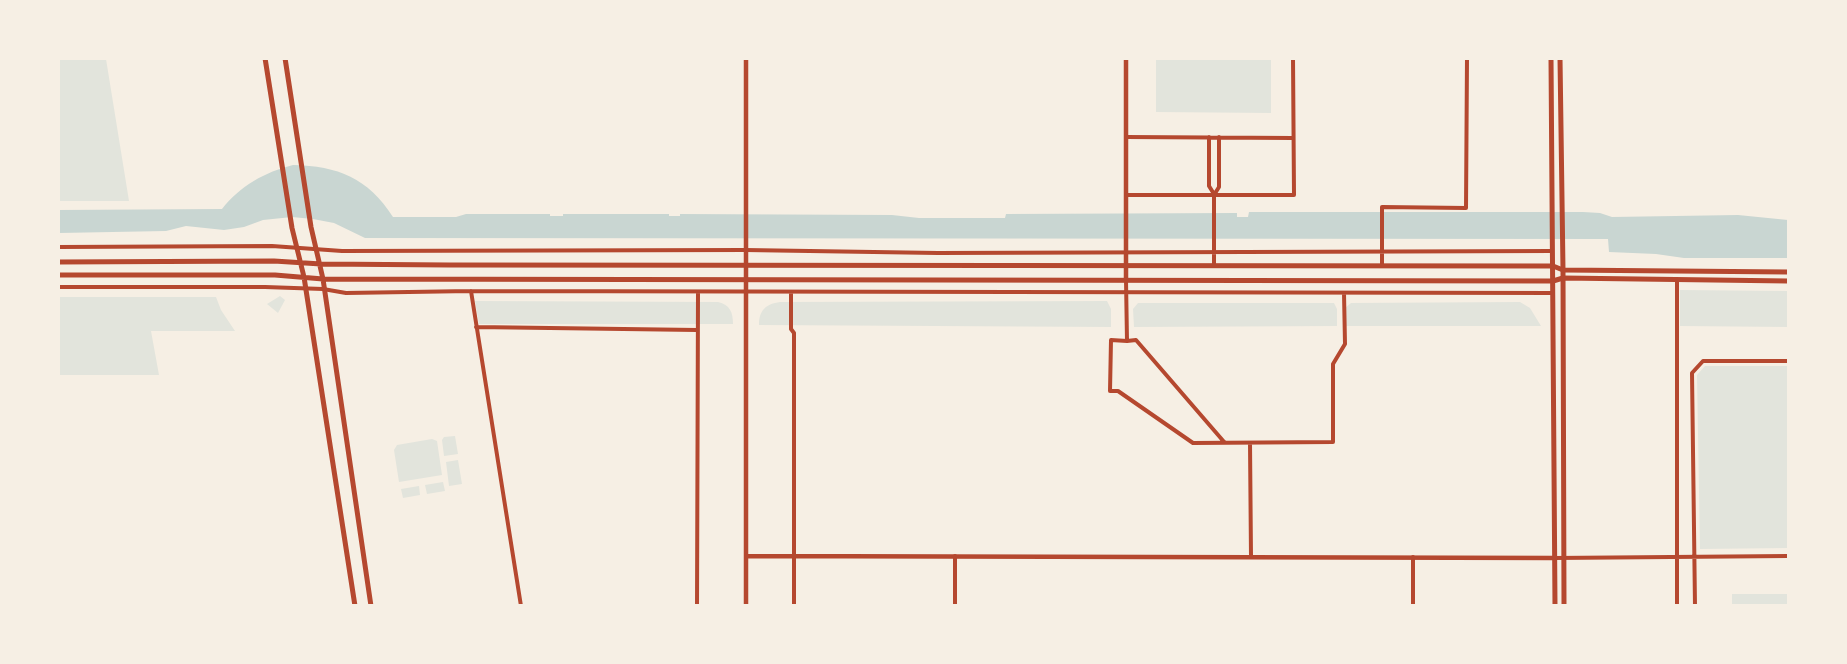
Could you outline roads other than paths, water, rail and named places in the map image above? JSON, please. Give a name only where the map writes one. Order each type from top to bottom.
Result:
[{"type":"main road","points":[[265,58],[292,228],[306,288],[355,606]]},
{"type":"main road","points":[[285,58],[311,227],[321,264],[371,606]]},
{"type":"main road","points":[[1551,58],[1555,606]]},
{"type":"main road","points":[[1560,58],[1564,606]]},
{"type":"main road","points":[[58,262],[746,266],[1552,266],[1563,270],[1788,272]]},
{"type":"main road","points":[[58,275],[275,274],[323,279],[746,281],[1788,280]]},
{"type":"street","points":[[746,58],[746,606]]},
{"type":"street","points":[[1126,58],[1127,341]]},
{"type":"street","points":[[1126,195],[1294,195],[1293,58]]},
{"type":"street","points":[[1382,267],[1383,207],[1466,208],[1467,58]]},
{"type":"street","points":[[1126,137],[1293,138]]},
{"type":"street","points":[[1209,137],[1209,186],[1214,195],[1214,266]]},
{"type":"street","points":[[1214,195],[1219,187],[1219,137]]},
{"type":"street","points":[[58,247],[272,246],[317,250],[746,250],[938,253],[1553,251]]},
{"type":"street","points":[[1677,280],[1677,606]]},
{"type":"street","points":[[58,287],[306,288],[346,293],[471,291],[1553,293]]},
{"type":"street","points":[[471,291],[521,606]]},
{"type":"street","points":[[697,606],[698,292]]},
{"type":"street","points":[[791,292],[791,328],[794,333],[795,364],[795,606]]},
{"type":"street","points":[[1225,443],[1136,340],[1111,340],[1110,391],[1118,391],[1193,443],[1225,443],[1250,443],[1333,442],[1332,364],[1345,344],[1344,293]]},
{"type":"street","points":[[476,327],[697,330]]},
{"type":"street","points":[[1695,606],[1692,373],[1703,361],[1788,361]]},
{"type":"street","points":[[1250,443],[1251,557]]},
{"type":"street","points":[[746,556],[1554,558],[1788,556]]},
{"type":"street","points":[[955,556],[955,606]]},
{"type":"street","points":[[1413,557],[1413,606]]}]
